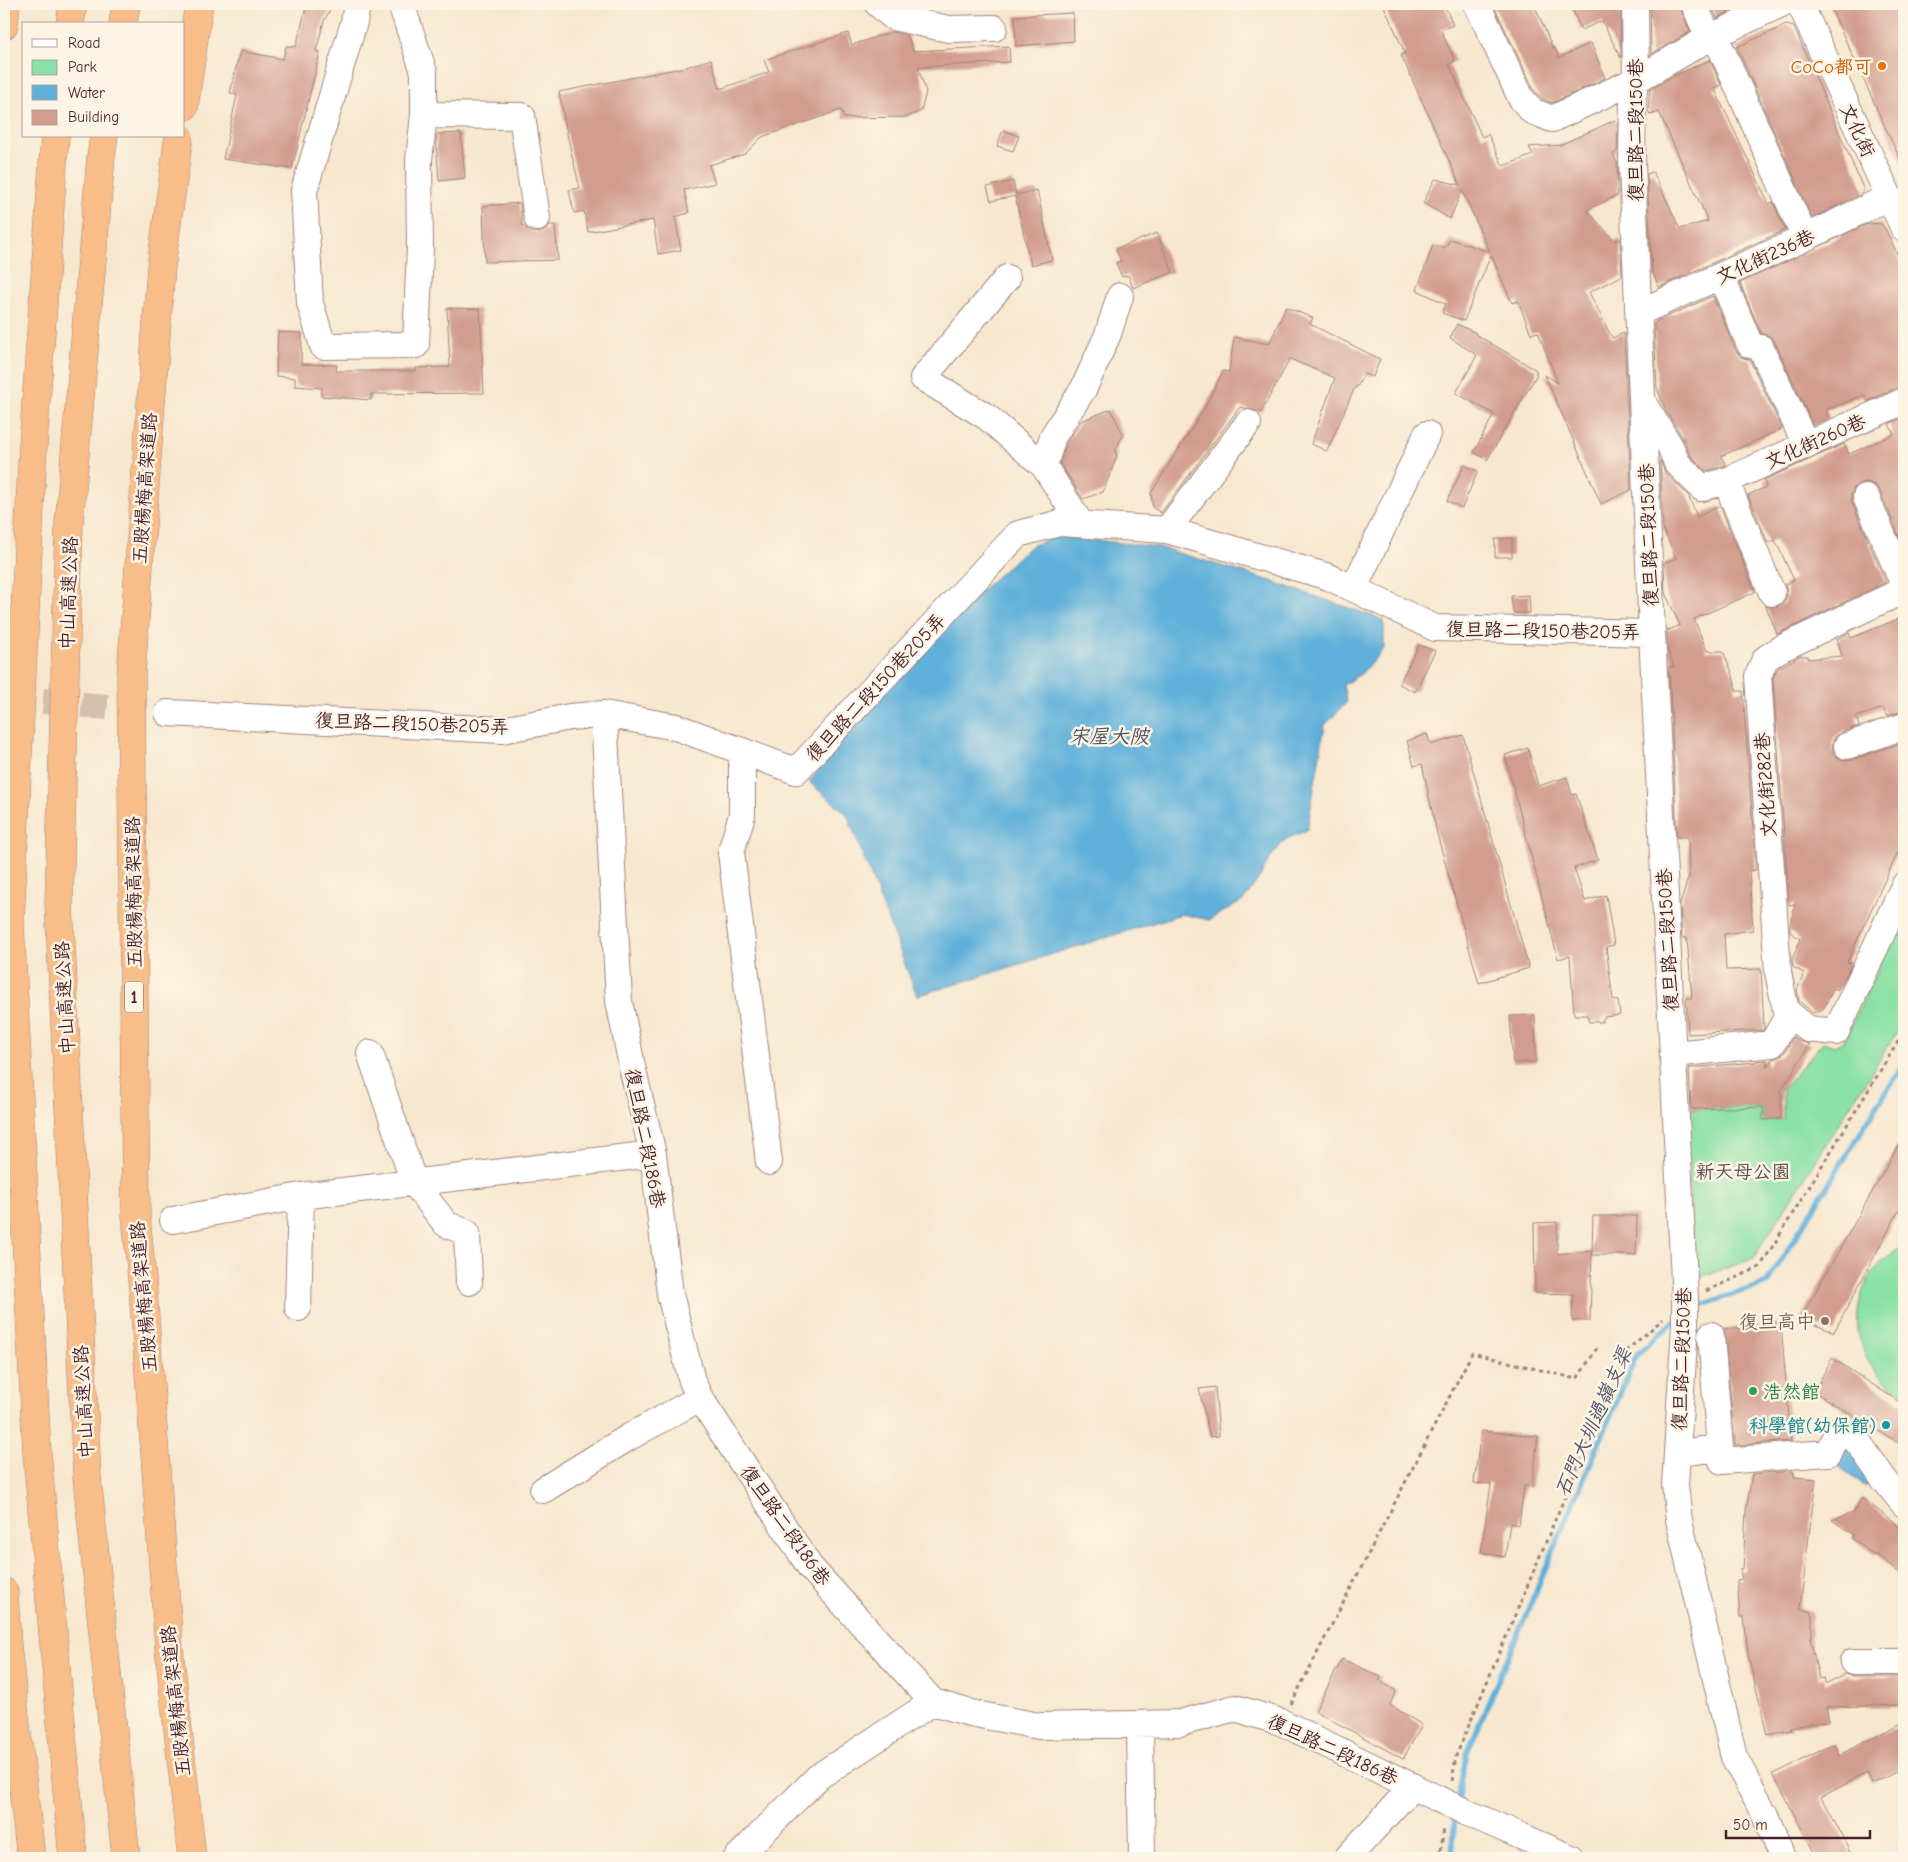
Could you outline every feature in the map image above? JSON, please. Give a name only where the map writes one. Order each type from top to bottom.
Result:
[{"type":"highway","points":[[4,25],[6,4]]},
{"type":"highway","points":[[70,22],[73,4]]},
{"type":"highway","points":[[123,22],[126,4]]},
{"type":"highway","points":[[185,99],[199,4]]},
{"type":"highway","points":[[55,138],[33,445],[10,922],[37,1453],[74,1858]]},
{"type":"highway","name":"中山高速公路","points":[[104,138],[70,523],[59,903],[87,1477],[126,1858]]},
{"type":"highway","name":"五股楊梅高架道路","points":[[180,138],[160,267],[131,675],[136,1216],[169,1648],[192,1858]]},
{"type":"highway","points":[[4,1592],[7,1646],[31,1858]]},
{"type":"street","points":[[357,4],[354,22],[304,191],[310,303],[323,346],[416,345],[420,247],[419,160],[424,115],[424,72],[401,4]]},
{"type":"street","points":[[878,4],[893,17],[948,29],[994,28]]},
{"type":"street","points":[[1477,4],[1521,98],[1532,111],[1552,119],[1636,80],[1712,37],[1781,4]]},
{"type":"street","name":"復旦路二段150巷","points":[[1635,4],[1636,80],[1633,97],[1632,164],[1640,312],[1652,633],[1686,1326],[1675,1485],[1679,1520],[1734,1757],[1764,1815],[1782,1858]]},
{"type":"street","points":[[1694,4],[1712,37],[1805,238]]},
{"type":"street","name":"文化街","points":[[1800,4],[1904,229]]},
{"type":"street","points":[[424,115],[522,116],[536,218]]},
{"type":"street","name":"文化街236巷","points":[[1640,312],[1805,238],[1889,197]]},
{"type":"street","points":[[1721,276],[1755,347],[1806,445]]},
{"type":"street","points":[[1007,278],[923,378],[987,417],[1044,466],[1081,524]]},
{"type":"street","points":[[1044,466],[1053,436],[1084,388],[1108,334],[1120,296]]},
{"type":"street","name":"文化街260巷","points":[[1642,400],[1670,446],[1677,463],[1702,488],[1726,481],[1904,401]]},
{"type":"street","points":[[1167,530],[1248,423]]},
{"type":"street","points":[[1354,588],[1427,434]]},
{"type":"street","points":[[1726,481],[1772,593]]},
{"type":"street","points":[[1866,497],[1903,591]]},
{"type":"street","name":"復旦路二段150巷205弄","points":[[168,714],[502,730],[570,717],[604,714],[676,727],[796,771],[1018,534],[1060,522],[1167,530],[1329,576],[1435,628],[1652,633]]},
{"type":"street","name":"文化街282巷","points":[[1789,1014],[1786,1010],[1778,972],[1758,676],[1765,659],[1780,649],[1903,591]]},
{"type":"street","name":"復旦路二段186巷","points":[[604,714],[619,1002],[653,1154],[670,1294],[692,1381],[700,1398],[810,1567],[933,1702],[970,1713],[1039,1726],[1180,1723],[1235,1708],[1281,1722],[1451,1804],[1571,1858]]},
{"type":"street","points":[[1847,746],[1904,726]]},
{"type":"street","points":[[742,751],[742,815],[731,852],[769,1162]]},
{"type":"street","points":[[1673,1054],[1772,1044],[1789,1014],[1808,1029],[1836,1032],[1904,886]]},
{"type":"street","points":[[370,1053],[414,1182],[446,1224],[467,1233],[470,1282]]},
{"type":"street","points":[[173,1220],[301,1196],[653,1154]]},
{"type":"street","points":[[298,1308],[301,1196]]},
{"type":"street","points":[[1711,1335],[1722,1461],[1828,1453],[1838,1430],[1858,1442],[1904,1504]]},
{"type":"street","points":[[543,1490],[629,1437],[700,1398]]},
{"type":"street","points":[[1677,1453],[1720,1448]]},
{"type":"street","points":[[1853,1662],[1904,1662]]},
{"type":"street","points":[[737,1858],[818,1777],[933,1702]]},
{"type":"street","points":[[1140,1724],[1142,1858]]},
{"type":"street","points":[[1347,1858],[1413,1786]]},
{"type":"path","points":[[1440,1858],[1451,1804],[1456,1756],[1626,1351],[1685,1300],[1760,1267],[1904,1032]]},
{"type":"path","points":[[1281,1722],[1305,1680],[1472,1353],[1577,1379],[1597,1348]]},
{"type":"green space","name":"新天母公園","points":[[1904,914],[1904,1021],[1753,1259],[1694,1279],[1685,1109],[1763,1107],[1763,1120],[1783,1119],[1783,1089],[1823,1042],[1834,1046],[1844,1041]]},
{"type":"green space","points":[[1904,1247],[1904,1392],[1883,1379],[1869,1362],[1860,1342],[1858,1320],[1861,1298],[1869,1278],[1884,1260]]},
{"type":"water","name":"宋屋大陂","points":[[1057,536],[1159,547],[1271,581],[1384,620],[1384,649],[1362,673],[1343,685],[1347,702],[1325,725],[1307,830],[1286,839],[1270,858],[1260,877],[1243,901],[1209,920],[1182,914],[917,996],[847,814],[809,782],[932,634],[1031,546]]},
{"type":"water","points":[[1841,1442],[1876,1474],[1865,1486],[1829,1459]]},
{"type":"building","points":[[307,4],[333,4],[324,21],[316,51],[320,52],[292,169],[223,159],[237,95],[230,93],[240,51],[283,59],[286,46],[296,47]]},
{"type":"building","points":[[1383,4],[1444,4],[1453,25],[1441,30],[1455,61],[1449,64],[1482,137],[1488,134],[1503,166],[1533,155],[1529,147],[1560,145],[1615,120],[1618,125],[1617,152],[1613,154],[1617,163],[1618,195],[1587,210],[1615,241],[1620,238],[1622,276],[1589,292],[1612,338],[1624,333],[1631,490],[1601,504],[1545,375],[1558,383],[1538,332],[1531,334],[1518,301],[1512,303],[1491,255],[1464,321],[1442,313],[1446,304],[1417,290],[1433,245],[1445,248],[1450,239],[1490,252],[1462,190],[1450,219],[1423,203],[1435,179],[1460,185],[1401,55],[1405,53]]},
{"type":"building","points":[[1493,4],[1534,4],[1553,49],[1555,48],[1559,58],[1591,43],[1605,78],[1552,103],[1541,98],[1534,90]]},
{"type":"building","points":[[1570,4],[1620,4],[1621,58],[1602,21],[1581,30]]},
{"type":"building","points":[[1650,4],[1679,4],[1690,32],[1651,54]]},
{"type":"building","points":[[1710,4],[1746,4],[1717,18]]},
{"type":"building","points":[[1829,4],[1904,4],[1904,168]]},
{"type":"building","points":[[1073,13],[1074,41],[1016,46],[1015,16]]},
{"type":"building","points":[[1786,25],[1794,27],[1863,188],[1863,193],[1812,218],[1737,47]]},
{"type":"building","points":[[892,32],[908,36],[913,51],[1009,46],[1010,62],[918,67],[926,92],[921,111],[907,117],[844,118],[841,110],[762,137],[745,154],[709,165],[715,183],[684,190],[689,213],[675,217],[681,250],[658,254],[653,220],[588,232],[584,211],[574,213],[569,190],[580,188],[559,92],[686,67],[711,59],[720,89],[769,72],[764,60],[848,33],[852,45]]},
{"type":"building","points":[[1710,60],[1721,85],[1714,88],[1769,204],[1773,202],[1785,230],[1659,287],[1652,271],[1647,174],[1653,172],[1680,229],[1708,221],[1659,112],[1650,115],[1648,110],[1650,90],[1673,76]]},
{"type":"building","points":[[1003,130],[1019,136],[1013,151],[997,146]]},
{"type":"building","points":[[461,133],[465,178],[439,181],[437,134]]},
{"type":"building","points":[[1013,181],[1016,195],[1037,190],[1052,260],[1031,265],[1015,196],[991,201],[987,187]]},
{"type":"building","points":[[520,203],[522,225],[531,232],[540,233],[550,225],[555,225],[558,260],[485,262],[483,206]]},
{"type":"building","points":[[1870,223],[1881,224],[1887,232],[1904,269],[1904,386],[1867,401],[1864,395],[1826,410],[1829,418],[1813,425],[1775,342],[1769,336],[1761,333],[1740,283]]},
{"type":"building","points":[[1157,233],[1173,272],[1133,288],[1128,275],[1122,277],[1116,263],[1121,261],[1116,249]]},
{"type":"building","points":[[1713,296],[1736,351],[1741,357],[1750,360],[1782,429],[1721,456],[1726,465],[1706,471],[1690,455],[1683,438],[1666,411],[1657,388],[1654,324]]},
{"type":"building","points":[[1286,307],[1313,318],[1310,324],[1380,359],[1373,377],[1364,374],[1357,387],[1355,387],[1327,451],[1311,444],[1335,378],[1290,359],[1261,412],[1240,407],[1161,513],[1153,508],[1151,493],[1204,409],[1223,371],[1229,372],[1234,337],[1269,344]]},
{"type":"building","points":[[447,308],[480,309],[484,393],[371,394],[371,400],[321,396],[322,388],[295,386],[295,378],[276,376],[278,332],[302,333],[301,364],[337,365],[336,371],[416,371],[416,368],[450,367]]},
{"type":"building","points":[[1457,324],[1476,333],[1536,370],[1536,376],[1487,460],[1474,452],[1494,414],[1456,393],[1477,355],[1450,338]]},
{"type":"building","points":[[1111,409],[1123,435],[1115,451],[1117,456],[1103,492],[1083,499],[1060,463],[1067,442],[1081,421]]},
{"type":"building","points":[[1904,417],[1904,548],[1880,491],[1875,485],[1867,482],[1860,483],[1854,488],[1851,496],[1852,503],[1886,582],[1777,634],[1766,606],[1777,607],[1784,603],[1787,595],[1785,584],[1794,580],[1775,540],[1768,543],[1748,495],[1766,487],[1764,480],[1844,444],[1849,454],[1894,434],[1889,424]]},
{"type":"building","points":[[1660,460],[1666,474],[1688,495],[1697,517],[1720,506],[1755,592],[1694,619],[1707,651],[1723,651],[1733,675],[1736,691],[1743,691],[1756,870],[1749,871],[1753,930],[1724,934],[1726,970],[1761,969],[1763,1030],[1688,1034],[1686,998],[1692,998],[1687,938],[1682,938],[1680,905],[1689,875],[1688,837],[1677,837],[1669,666],[1674,667],[1668,651],[1667,631],[1680,625],[1665,593],[1664,563],[1676,558],[1663,529]]},
{"type":"building","points":[[1464,465],[1478,471],[1462,508],[1447,501]]},
{"type":"building","points":[[1512,538],[1512,557],[1495,557],[1495,539]]},
{"type":"building","points":[[1529,595],[1530,613],[1513,613],[1511,596]]},
{"type":"building","points":[[1898,619],[1904,634],[1904,711],[1886,716],[1883,708],[1856,717],[1859,726],[1842,732],[1835,737],[1832,744],[1833,751],[1837,757],[1845,761],[1904,742],[1904,839],[1847,962],[1852,963],[1841,985],[1837,990],[1834,988],[1823,1009],[1813,1013],[1799,1001],[1797,990],[1804,973],[1793,967],[1792,960],[1800,939],[1790,932],[1795,904],[1789,905],[1773,678],[1777,669],[1800,656],[1808,656],[1808,659],[1842,656],[1837,639],[1849,633],[1851,638]]},
{"type":"building","points":[[1419,645],[1435,651],[1415,692],[1399,684]]},
{"type":"building","points":[[1427,734],[1431,745],[1463,735],[1529,968],[1479,983],[1437,834],[1422,764],[1414,766],[1407,741]]},
{"type":"building","points":[[1528,748],[1538,786],[1567,777],[1572,795],[1576,794],[1598,860],[1574,868],[1585,901],[1606,895],[1614,945],[1606,947],[1613,1000],[1618,1001],[1620,1015],[1604,1017],[1602,1022],[1589,1022],[1587,1015],[1574,1015],[1570,956],[1558,959],[1505,755]]},
{"type":"building","points":[[1535,1015],[1536,1062],[1513,1063],[1510,1016]]},
{"type":"building","points":[[1793,1037],[1810,1044],[1781,1091],[1781,1119],[1763,1120],[1763,1107],[1691,1109],[1689,1068],[1767,1060],[1767,1067],[1772,1059],[1780,1057],[1785,1052]]},
{"type":"building","points":[[1904,1136],[1904,1201],[1834,1332],[1800,1319]]},
{"type":"building","points":[[1593,1216],[1637,1216],[1636,1255],[1592,1255],[1592,1252],[1590,1321],[1572,1321],[1573,1294],[1535,1293],[1534,1223],[1557,1222],[1557,1254],[1592,1251]]},
{"type":"building","name":"浩然館","points":[[1781,1324],[1791,1441],[1735,1445],[1724,1329]]},
{"type":"building","name":"科學館(幼保館)","points":[[1832,1358],[1904,1405],[1904,1446],[1814,1392]]},
{"type":"building","points":[[1215,1387],[1219,1436],[1210,1437],[1199,1389]]},
{"type":"building","points":[[1481,1431],[1538,1436],[1532,1487],[1524,1486],[1519,1525],[1510,1523],[1505,1557],[1481,1552],[1491,1484],[1474,1483]]},
{"type":"building","points":[[1793,1471],[1794,1477],[1816,1479],[1800,1609],[1812,1612],[1812,1637],[1810,1637],[1819,1679],[1824,1678],[1825,1684],[1845,1674],[1853,1677],[1904,1677],[1904,1705],[1826,1707],[1829,1721],[1790,1727],[1791,1730],[1767,1735],[1748,1654],[1744,1617],[1740,1617],[1737,1580],[1742,1579],[1740,1570],[1743,1570],[1746,1511],[1752,1474]]},
{"type":"building","points":[[1862,1498],[1904,1530],[1904,1577],[1876,1553],[1874,1555],[1852,1538],[1854,1535],[1832,1520],[1853,1513]]},
{"type":"building","points":[[1342,1659],[1381,1677],[1379,1680],[1396,1691],[1390,1705],[1422,1725],[1403,1759],[1315,1711]]},
{"type":"building","points":[[1904,1722],[1904,1767],[1872,1783],[1867,1773],[1821,1797],[1853,1858],[1817,1858],[1773,1774],[1834,1744],[1839,1755]]},
{"type":"waterway","name":"石門大圳過嶺支渠","points":[[1693,1308],[1767,1283],[1904,1063]]},
{"type":"waterway","name":"石門大圳過嶺支渠","points":[[1457,1801],[1467,1753],[1637,1354],[1677,1319]]},
{"type":"waterway","name":"石門大圳過嶺支渠","points":[[1452,1858],[1455,1815]]},
{"type":"tunnel","points":[[4,697],[168,713]]},
{"type":"place","name":"CoCo都可","points":[[1882,66]]},
{"type":"place","name":"復旦高中","points":[[1825,1321]]},
{"type":"place","name":"浩然館","points":[[1753,1391]]},
{"type":"place","name":"科學館(幼保館)","points":[[1886,1425]]}]
